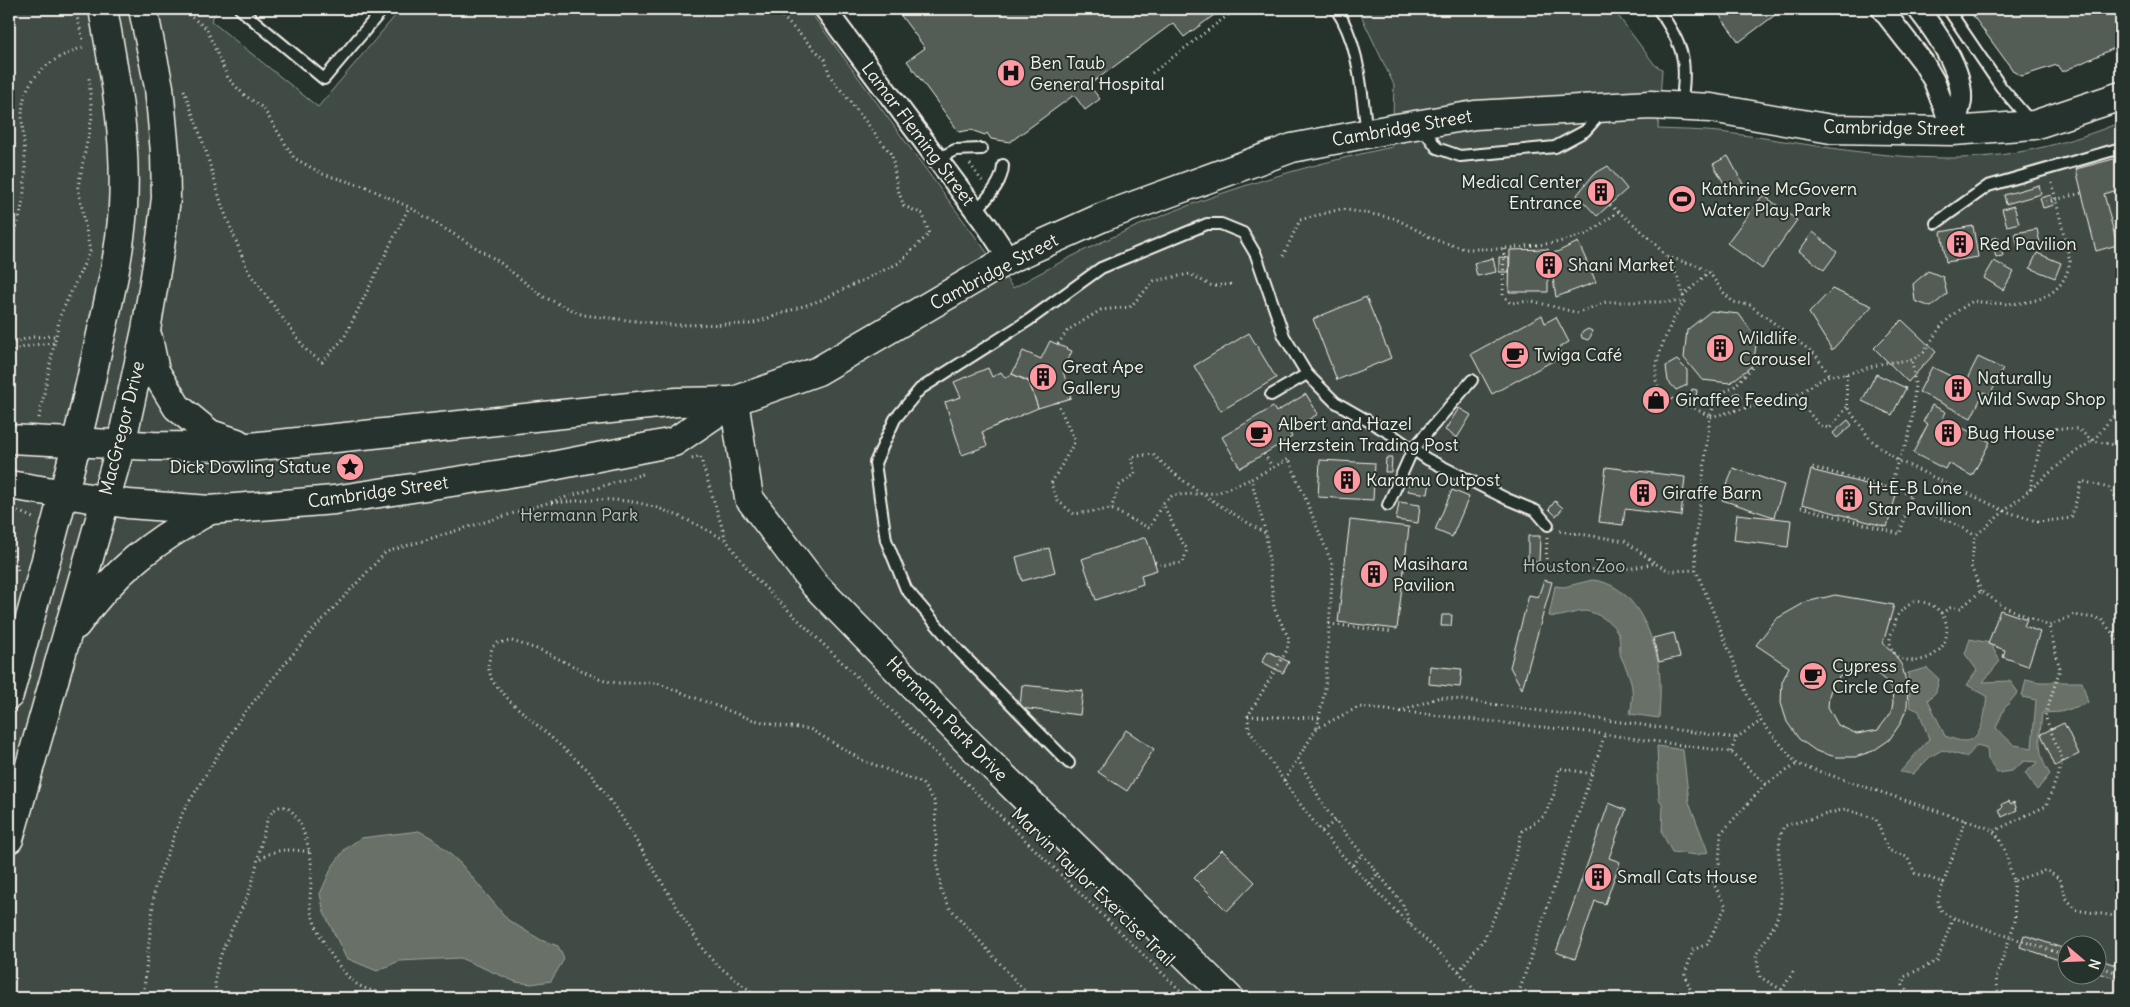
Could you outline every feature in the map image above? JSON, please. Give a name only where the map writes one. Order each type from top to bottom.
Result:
[{"type":"street","points":[[9,695],[78,444],[117,264],[123,206],[123,153],[119,98],[103,9]]},
{"type":"street","name":"Lamar Fleming Street","points":[[825,9],[1010,259]]},
{"type":"street","points":[[1882,9],[1923,62],[1934,81],[1953,131]]},
{"type":"street","points":[[1918,9],[1937,34],[1954,66],[1961,99],[1953,131]]},
{"type":"street","name":"MacGregor Drive","points":[[9,838],[121,445],[146,330],[166,198],[156,10]]},
{"type":"street","name":"Cambridge Street","points":[[9,485],[147,507],[210,510],[334,500],[542,468],[674,442],[734,401],[818,371],[1010,259],[1103,217],[1292,148],[1420,124],[1475,115],[1650,106],[1711,108],[1831,129],[1953,131],[2034,125],[2121,96]]},
{"type":"street","points":[[146,330],[155,371],[177,407],[210,434],[250,447]]},
{"type":"street","name":"Cambridge Street","points":[[9,439],[78,444],[250,447],[677,402],[734,401]]},
{"type":"street","name":"Hermann Park Drive","points":[[734,401],[749,498],[816,585],[972,746],[1229,998]]},
{"type":"street","points":[[65,641],[93,600],[127,564],[166,534],[210,510]]},
{"type":"lane","points":[[240,9],[324,79],[383,9]]},
{"type":"lane","points":[[1336,9],[1347,25],[1357,67],[1367,134]]},
{"type":"lane","points":[[1658,9],[1670,26],[1683,56],[1686,74],[1681,107]]},
{"type":"lane","points":[[1948,9],[2001,87],[2034,125]]},
{"type":"lane","points":[[1420,124],[1437,148],[1460,156],[1555,147],[1585,130],[1605,108]]},
{"type":"lane","points":[[1936,223],[1988,186],[2121,148]]},
{"type":"lane","points":[[937,159],[955,150],[982,149]]},
{"type":"lane","points":[[976,211],[992,191],[1003,172],[1003,164]]},
{"type":"lane","points":[[1069,763],[959,651],[906,589],[886,540],[875,463],[895,419],[920,389],[1028,320],[1101,268],[1207,224],[1221,224],[1243,233],[1256,255],[1284,336],[1307,374],[1335,402],[1427,459],[1507,499],[1536,511],[1548,525]]},
{"type":"lane","points":[[1271,395],[1307,374]]},
{"type":"lane","points":[[1388,505],[1413,449],[1472,380]]},
{"type":"path","points":[[75,9],[86,54]]},
{"type":"path","points":[[156,10],[185,12],[206,28],[228,78],[243,94],[263,108],[294,158],[323,174],[366,187],[409,207],[498,261],[542,296],[583,316],[671,325],[751,324],[821,300],[899,263],[929,234],[924,214],[904,206],[897,187],[892,155],[830,76],[825,60],[775,9]]},
{"type":"path","points":[[1152,72],[1236,9]]},
{"type":"path","points":[[9,246],[17,226],[24,194],[25,158],[20,122],[24,99],[35,78],[44,68],[56,59],[85,46]]},
{"type":"path","points":[[39,418],[56,336],[65,303],[90,252],[78,187],[92,117],[88,70]]},
{"type":"path","points":[[182,84],[205,148],[222,206],[248,271],[306,351],[322,362],[344,338],[409,207]]},
{"type":"path","points":[[967,161],[984,184]]},
{"type":"path","points":[[1610,206],[1646,234],[1677,272],[1684,302],[1674,316],[1666,337],[1657,364],[1655,380],[1660,390],[1670,398],[1710,417],[1795,396],[1829,375],[1846,374],[1884,363],[1912,360],[1924,352],[1941,326],[1956,312],[1974,301],[1997,304],[2030,302],[2047,296],[2062,284],[2068,272],[2070,261],[2052,183]]},
{"type":"path","points":[[2046,202],[2082,193]]},
{"type":"path","points":[[1283,256],[1300,220],[1341,209],[1394,218],[1436,240],[1464,249],[1504,249],[1555,243],[1587,234],[1618,212]]},
{"type":"path","points":[[1504,249],[1503,295],[1510,303],[1532,301],[1578,313],[1606,302],[1684,302]]},
{"type":"path","points":[[1666,257],[1696,265],[1709,272],[1722,292],[1733,302],[1750,305],[1789,334],[1816,355],[1829,375]]},
{"type":"path","points":[[1683,296],[1709,272]]},
{"type":"path","points":[[1058,344],[1068,330],[1101,310],[1130,307],[1154,281],[1190,274],[1212,286],[1234,284]]},
{"type":"path","points":[[9,344],[32,337],[56,336]]},
{"type":"path","points":[[9,354],[17,348],[34,344],[56,343]]},
{"type":"path","points":[[1759,360],[1733,388],[1718,394],[1710,417],[1695,546],[1696,570],[1747,694],[1760,720],[1796,764],[1994,831],[2001,841],[2013,881],[2015,921],[1996,978],[1999,998]]},
{"type":"path","points":[[1890,489],[1898,460],[1908,440],[1913,413],[1915,384],[1912,360]]},
{"type":"path","points":[[1846,374],[1848,407],[1870,439],[1898,460],[2005,511],[2039,522],[2070,518],[2082,481],[2109,488],[2121,504]]},
{"type":"path","points":[[1795,396],[1820,426],[1830,428],[1848,407]]},
{"type":"path","points":[[1057,402],[1075,440],[1051,484],[1058,501],[1074,514],[1111,509],[1149,528],[1163,503],[1173,495],[1217,493],[1251,479],[1288,459],[1333,566],[1325,690],[1317,728],[1284,781]]},
{"type":"path","points":[[2121,406],[2094,441],[2072,454],[1975,536],[1971,566],[1981,591],[2003,606],[2049,626],[2074,615],[2101,619],[2121,644]]},
{"type":"path","points":[[2030,491],[2040,445],[2045,435],[2057,428],[2078,430],[2094,441],[2121,446]]},
{"type":"path","points":[[1111,509],[1119,486],[1135,474],[1131,458],[1153,454],[1167,468],[1201,493],[1266,534]]},
{"type":"path","points":[[1264,454],[1272,466]]},
{"type":"path","name":"Marvin Taylor Exercise Trail","points":[[691,459],[700,456],[726,540],[754,576],[1188,998]]},
{"type":"path","points":[[1801,507],[1900,534],[1908,508],[1911,494],[1812,467]]},
{"type":"path","name":"Marvin Taylor Exercise Trail","points":[[143,998],[155,887],[183,812],[241,717],[313,630],[386,552],[655,470]]},
{"type":"path","points":[[1251,479],[1266,534],[1274,608],[1289,639],[1287,650],[1248,716],[1249,730],[1284,781],[1322,831],[1413,930],[1459,971],[1482,998]]},
{"type":"path","name":"Marvin Taylor Exercise Trail","points":[[545,504],[600,500],[627,501],[665,511],[699,525],[726,540]]},
{"type":"path","points":[[1155,562],[1164,565],[1183,563],[1187,549],[1178,536],[1163,503]]},
{"type":"path","points":[[1908,508],[1943,517],[1962,526],[1975,536]]},
{"type":"path","points":[[9,522],[18,512]]},
{"type":"path","points":[[1655,563],[1633,568],[1556,571],[1546,565],[1548,525],[1561,532],[1626,540],[1655,563],[1669,571],[1696,570]]},
{"type":"path","points":[[9,535],[19,578]]},
{"type":"path","points":[[1941,613],[1950,608],[1961,608],[1981,591]]},
{"type":"path","points":[[1914,601],[1934,606],[1941,613],[1947,630],[1942,648],[1936,655],[1918,661],[1908,660],[1892,648],[1889,641],[1898,615],[1914,601]]},
{"type":"path","points":[[1329,624],[1393,632]]},
{"type":"path","points":[[1994,831],[2046,806],[2063,762],[2045,716],[2060,669],[2049,626]]},
{"type":"path","points":[[2115,636],[2121,631]]},
{"type":"path","points":[[759,998],[715,963],[704,951],[621,816],[588,770],[512,702],[492,681],[488,666],[492,646],[512,641],[543,651],[600,680],[618,684],[657,683],[750,718],[780,726],[810,729],[862,760],[922,783],[935,802],[937,863],[941,890],[950,908],[1032,998]]},
{"type":"path","points":[[1402,710],[1440,697],[1736,738]]},
{"type":"path","points":[[1317,728],[1359,707],[1402,710],[1605,734],[1731,752],[1766,784]]},
{"type":"path","points":[[1248,716],[1319,718]]},
{"type":"path","points":[[1731,752],[1736,738],[1760,720]]},
{"type":"path","points":[[1517,998],[1605,734]]},
{"type":"path","points":[[1298,759],[1325,808],[1402,903],[1413,930]]},
{"type":"path","points":[[1693,998],[1686,974],[1693,950],[1707,944],[1726,906],[1713,883],[1719,863],[1721,833],[1766,784],[1796,764]]},
{"type":"path","points":[[1459,971],[1484,939],[1506,892],[1522,831],[1544,816],[1554,792],[1559,768],[1592,774]]},
{"type":"path","points":[[218,998],[214,982],[218,966],[249,891],[259,859],[268,818],[273,810],[278,807],[288,808],[293,812],[310,852],[310,906],[320,932],[335,960],[348,976],[359,985],[402,998]]},
{"type":"path","points":[[1787,998],[1782,990],[1760,976],[1756,955],[1778,918],[1780,890],[1779,837],[1784,826],[1845,809],[1876,819],[1888,850],[1907,857],[1915,873],[1944,883]]},
{"type":"path","points":[[1965,820],[1938,905],[1942,912],[1953,918],[2058,953]]},
{"type":"path","points":[[1322,831],[1335,821]]},
{"type":"path","points":[[259,859],[269,853],[283,849],[310,852]]},
{"type":"path","points":[[1353,865],[1362,854]]},
{"type":"path","points":[[2013,881],[2046,870],[2060,879],[2066,898],[2076,910],[2121,917]]},
{"type":"path","points":[[1370,884],[1378,873]]},
{"type":"path","points":[[1912,998],[1903,985],[1904,977],[1937,961],[1953,918]]},
{"type":"path","points":[[1782,990],[1795,969]]},
{"type":"path","points":[[2108,969],[2121,974]]},
{"type":"green space","name":"Hermann Park","points":[[9,9],[218,9],[211,21],[318,107],[401,9],[808,9],[1013,288],[1058,263],[1104,241],[1196,202],[1292,172],[1392,147],[1394,85],[1358,9],[1613,9],[1655,65],[1662,69],[1658,129],[1719,132],[1890,155],[1970,158],[2036,149],[2080,137],[2121,122],[2121,998],[9,998]]},
{"type":"shaded area","points":[[1592,580],[1606,583],[1619,590],[1630,600],[1646,625],[1652,639],[1659,668],[1659,718],[1630,714],[1632,685],[1621,656],[1619,636],[1608,621],[1599,615],[1586,611],[1554,617],[1549,616],[1555,586],[1564,587]]},
{"type":"shaded area","points":[[1970,639],[1990,643],[2000,661],[1983,682],[2010,681],[2018,692],[2004,709],[1996,728],[2014,745],[2032,748],[2036,700],[2022,697],[2026,679],[2039,682],[2082,682],[2088,703],[2061,712],[2042,713],[2041,752],[2050,774],[2037,790],[2025,773],[2038,762],[2024,761],[2012,771],[1997,773],[1988,759],[1987,748],[1977,745],[1967,757],[1942,750],[1930,757],[1913,774],[1900,772],[1929,739],[1919,711],[1910,707],[1908,673],[1927,668],[1939,679],[1936,692],[1928,700],[1945,736],[1957,740],[1971,740],[1980,730],[1987,696],[1967,685],[1977,670],[1965,654]]},
{"type":"shaded area","points":[[1657,746],[1683,750],[1689,802],[1708,852],[1697,855],[1672,852],[1662,833],[1663,805],[1659,799]]},
{"type":"shaded area","points":[[419,831],[432,838],[461,864],[508,920],[541,940],[558,946],[564,959],[551,981],[531,984],[516,982],[460,958],[399,961],[377,971],[346,958],[324,912],[320,894],[332,867],[345,849],[361,838]]},
{"type":"building","name":"Ben Taub General Hospital","points":[[896,9],[1214,9],[1217,13],[1184,37],[1173,23],[1089,85],[1100,99],[1085,110],[1074,95],[1010,142],[991,139],[987,133],[985,135],[971,130],[959,132],[907,61],[925,48]]},
{"type":"building","points":[[1715,9],[1783,9],[1739,42]]},
{"type":"building","points":[[1968,9],[2121,9],[2121,45],[2062,72],[2057,65],[2022,76],[2014,72]]},
{"type":"building","points":[[1728,156],[1743,184],[1729,192],[1713,164]]},
{"type":"building","points":[[2121,157],[2121,189],[2104,194],[2117,245],[2096,251],[2076,169]]},
{"type":"building","name":"Medical Center Entrance","points":[[1608,166],[1627,189],[1597,216],[1577,195],[1594,174]]},
{"type":"building","points":[[2039,185],[2041,194],[2006,204],[2004,195]]},
{"type":"building","points":[[1763,195],[1797,220],[1762,269],[1727,243]]},
{"type":"building","points":[[2051,195],[2054,205],[2043,208],[2040,198]]},
{"type":"building","points":[[2014,206],[2019,223],[2007,226],[2002,209]]},
{"type":"building","name":"Red Pavilion","points":[[1973,226],[1978,257],[1946,262],[1941,232]]},
{"type":"building","points":[[2037,229],[2040,243],[2018,248],[2015,233]]},
{"type":"building","points":[[1813,232],[1837,252],[1824,270],[1799,251]]},
{"type":"building","points":[[1998,237],[2003,256],[1996,257],[1991,239]]},
{"type":"building","name":"Shani Market","points":[[1578,242],[1596,282],[1556,297],[1552,272],[1548,272],[1548,292],[1509,292],[1510,250],[1548,249],[1549,253],[1557,252]]},
{"type":"building","points":[[2037,253],[2061,263],[2055,278],[2030,268]]},
{"type":"building","points":[[1499,257],[1509,258],[1509,272],[1499,272]]},
{"type":"building","points":[[1493,258],[1496,272],[1477,276],[1474,263]]},
{"type":"building","points":[[1994,261],[2014,272],[2003,290],[1984,278]]},
{"type":"building","points":[[1928,271],[1943,277],[1947,294],[1931,307],[1915,301],[1913,284]]},
{"type":"building","points":[[1832,289],[1872,306],[1832,350],[1809,313]]},
{"type":"building","points":[[1366,297],[1391,358],[1337,380],[1313,319]]},
{"type":"building","name":"Wildlife Carousel","points":[[1711,311],[1739,314],[1757,339],[1753,365],[1730,383],[1702,380],[1684,358],[1687,330]]},
{"type":"building","points":[[1542,315],[1545,323],[1556,317],[1569,342],[1558,348],[1562,356],[1492,394],[1471,354]]},
{"type":"building","points":[[1902,320],[1936,352],[1908,382],[1874,348]]},
{"type":"building","points":[[1588,329],[1592,331],[1588,340],[1582,338],[1581,333]]},
{"type":"building","points":[[1249,333],[1276,378],[1221,411],[1194,366]]},
{"type":"building","name":"Great Ape Gallery","points":[[1050,341],[1072,351],[1063,371],[1071,398],[1038,408],[1029,381],[1012,374],[1023,351],[1041,359]]},
{"type":"building","name":"Naturally Wild Swap Shop","points":[[1978,357],[2003,369],[1990,395],[1984,392],[1971,418],[1919,392],[1932,367],[1965,383]]},
{"type":"building","points":[[1677,360],[1687,370],[1687,385],[1676,390],[1668,381],[1666,366]]},
{"type":"building","points":[[988,368],[992,377],[1001,372],[1005,378],[1012,374],[1029,382],[1038,408],[982,432],[987,446],[962,455],[945,402],[961,397],[954,382]]},
{"type":"building","points":[[1876,374],[1906,388],[1892,415],[1862,401]]},
{"type":"building","points":[[1692,389],[1697,390],[1696,397],[1690,397]]},
{"type":"building","points":[[1735,393],[1739,393],[1742,397],[1740,401],[1735,402],[1732,398]]},
{"type":"building","points":[[1306,394],[1318,414],[1289,431],[1292,437],[1240,468],[1222,437],[1273,407],[1276,412]]},
{"type":"building","name":"Giraffee Feeding","points":[[1653,395],[1661,399],[1659,404],[1651,401]]},
{"type":"building","name":"Bug House","points":[[1932,405],[1946,412],[1943,418],[1990,442],[1972,476],[1948,463],[1945,469],[1913,453],[1928,424],[1923,422]]},
{"type":"building","points":[[1459,408],[1471,415],[1457,438],[1445,430]]},
{"type":"building","points":[[1848,420],[1852,425],[1837,438],[1833,433]]},
{"type":"building","points":[[1386,458],[1392,458],[1391,472],[1385,472]]},
{"type":"building","name":"Karamu Outpost","points":[[1320,460],[1375,463],[1373,500],[1318,497]]},
{"type":"building","name":"Giraffe Barn","points":[[1606,467],[1685,477],[1681,516],[1625,509],[1623,525],[1599,522]]},
{"type":"building","points":[[1733,468],[1784,485],[1774,517],[1722,500]]},
{"type":"building","name":"H-E-B Lone Star Pavillion","points":[[1811,470],[1897,492],[1887,527],[1802,504]]},
{"type":"building","points":[[1410,479],[1430,482],[1428,494],[1408,491]]},
{"type":"building","points":[[1452,490],[1469,497],[1452,537],[1435,530]]},
{"type":"building","points":[[1555,501],[1563,508],[1556,516],[1549,509]]},
{"type":"building","points":[[1399,502],[1420,505],[1418,523],[1396,520]]},
{"type":"building","points":[[1737,514],[1791,520],[1788,547],[1734,540]]},
{"type":"building","name":"Masihara Pavilion","points":[[1350,520],[1409,527],[1397,629],[1338,622]]},
{"type":"building","points":[[1528,536],[1540,536],[1539,562],[1528,562]]},
{"type":"building","points":[[1146,537],[1157,570],[1141,575],[1143,584],[1096,600],[1082,559]]},
{"type":"building","points":[[1049,548],[1055,572],[1022,581],[1016,557]]},
{"type":"building","points":[[1544,580],[1552,582],[1522,689],[1510,667],[1529,595],[1538,597]]},
{"type":"building","name":"Cypress Circle Cafe","points":[[1835,595],[1894,605],[1883,643],[1893,652],[1902,666],[1908,689],[1907,707],[1900,724],[1889,740],[1873,751],[1855,757],[1836,757],[1816,751],[1799,739],[1787,722],[1781,703],[1782,682],[1789,667],[1756,645],[1776,619],[1806,602]],"holes":[[[1859,669],[1879,675],[1887,682],[1892,692],[1893,703],[1891,713],[1878,730],[1857,734],[1838,725],[1828,707],[1832,686],[1839,677]]]},
{"type":"building","points":[[2000,610],[2027,619],[2024,626],[2040,632],[2028,666],[2003,657],[2005,650],[1988,644]]},
{"type":"building","points":[[1442,615],[1452,615],[1451,626],[1441,626]]},
{"type":"building","points":[[1674,633],[1680,657],[1659,662],[1653,638]]},
{"type":"building","points":[[1268,651],[1289,662],[1283,673],[1262,662]]},
{"type":"building","points":[[1430,666],[1462,669],[1460,687],[1429,684]]},
{"type":"building","points":[[1022,685],[1083,691],[1080,715],[1020,708]]},
{"type":"building","points":[[2064,723],[2079,754],[2055,766],[2041,734]]},
{"type":"building","points":[[1126,730],[1154,749],[1127,791],[1098,772]]},
{"type":"building","points":[[2009,801],[2011,804],[2014,802],[2017,810],[2002,817],[1999,809],[2003,807],[2002,804]]},
{"type":"building","name":"Small Cats House","points":[[1609,803],[1626,810],[1609,858],[1620,862],[1605,904],[1595,901],[1575,959],[1556,952]]},
{"type":"building","points":[[1222,850],[1255,882],[1227,911],[1194,878]]},
{"type":"building","points":[[2024,935],[2058,947],[2058,960],[2020,947]]},
{"type":"building","points":[[2108,962],[2121,967],[2121,980],[2108,976]]},
{"type":"place","name":"Ben Taub General Hospital","points":[[1011,73]]},
{"type":"place","name":"Medical Center Entrance","points":[[1601,192]]},
{"type":"place","name":"Kathrine McGovern Water Play Park","points":[[1682,199]]},
{"type":"place","name":"Red Pavilion","points":[[1960,244]]},
{"type":"place","name":"Shani Market","points":[[1549,265]]},
{"type":"place","name":"Wildlife Carousel","points":[[1720,348]]},
{"type":"place","name":"Twiga Café","points":[[1515,355]]},
{"type":"place","name":"Great Ape Gallery","points":[[1043,377]]},
{"type":"place","name":"Naturally Wild Swap Shop","points":[[1958,388]]},
{"type":"place","name":"Giraffee Feeding","points":[[1656,400]]},
{"type":"place","name":"Bug House","points":[[1948,433]]},
{"type":"place","name":"Albert and Hazel Herzstein Trading Post","points":[[1259,434]]},
{"type":"place","name":"Dick Dowling Statue","points":[[350,467]]},
{"type":"place","name":"Karamu Outpost","points":[[1347,480]]},
{"type":"place","name":"Giraffe Barn","points":[[1643,493]]},
{"type":"place","name":"H-E-B Lone Star Pavillion","points":[[1849,498]]},
{"type":"place","name":"Masihara Pavilion","points":[[1374,574]]},
{"type":"place","name":"Cypress Circle Cafe","points":[[1813,676]]},
{"type":"place","name":"Small Cats House","points":[[1598,877]]},
{"type":"park label","name":"Houston Zoo","points":[[1574,566]]}]
